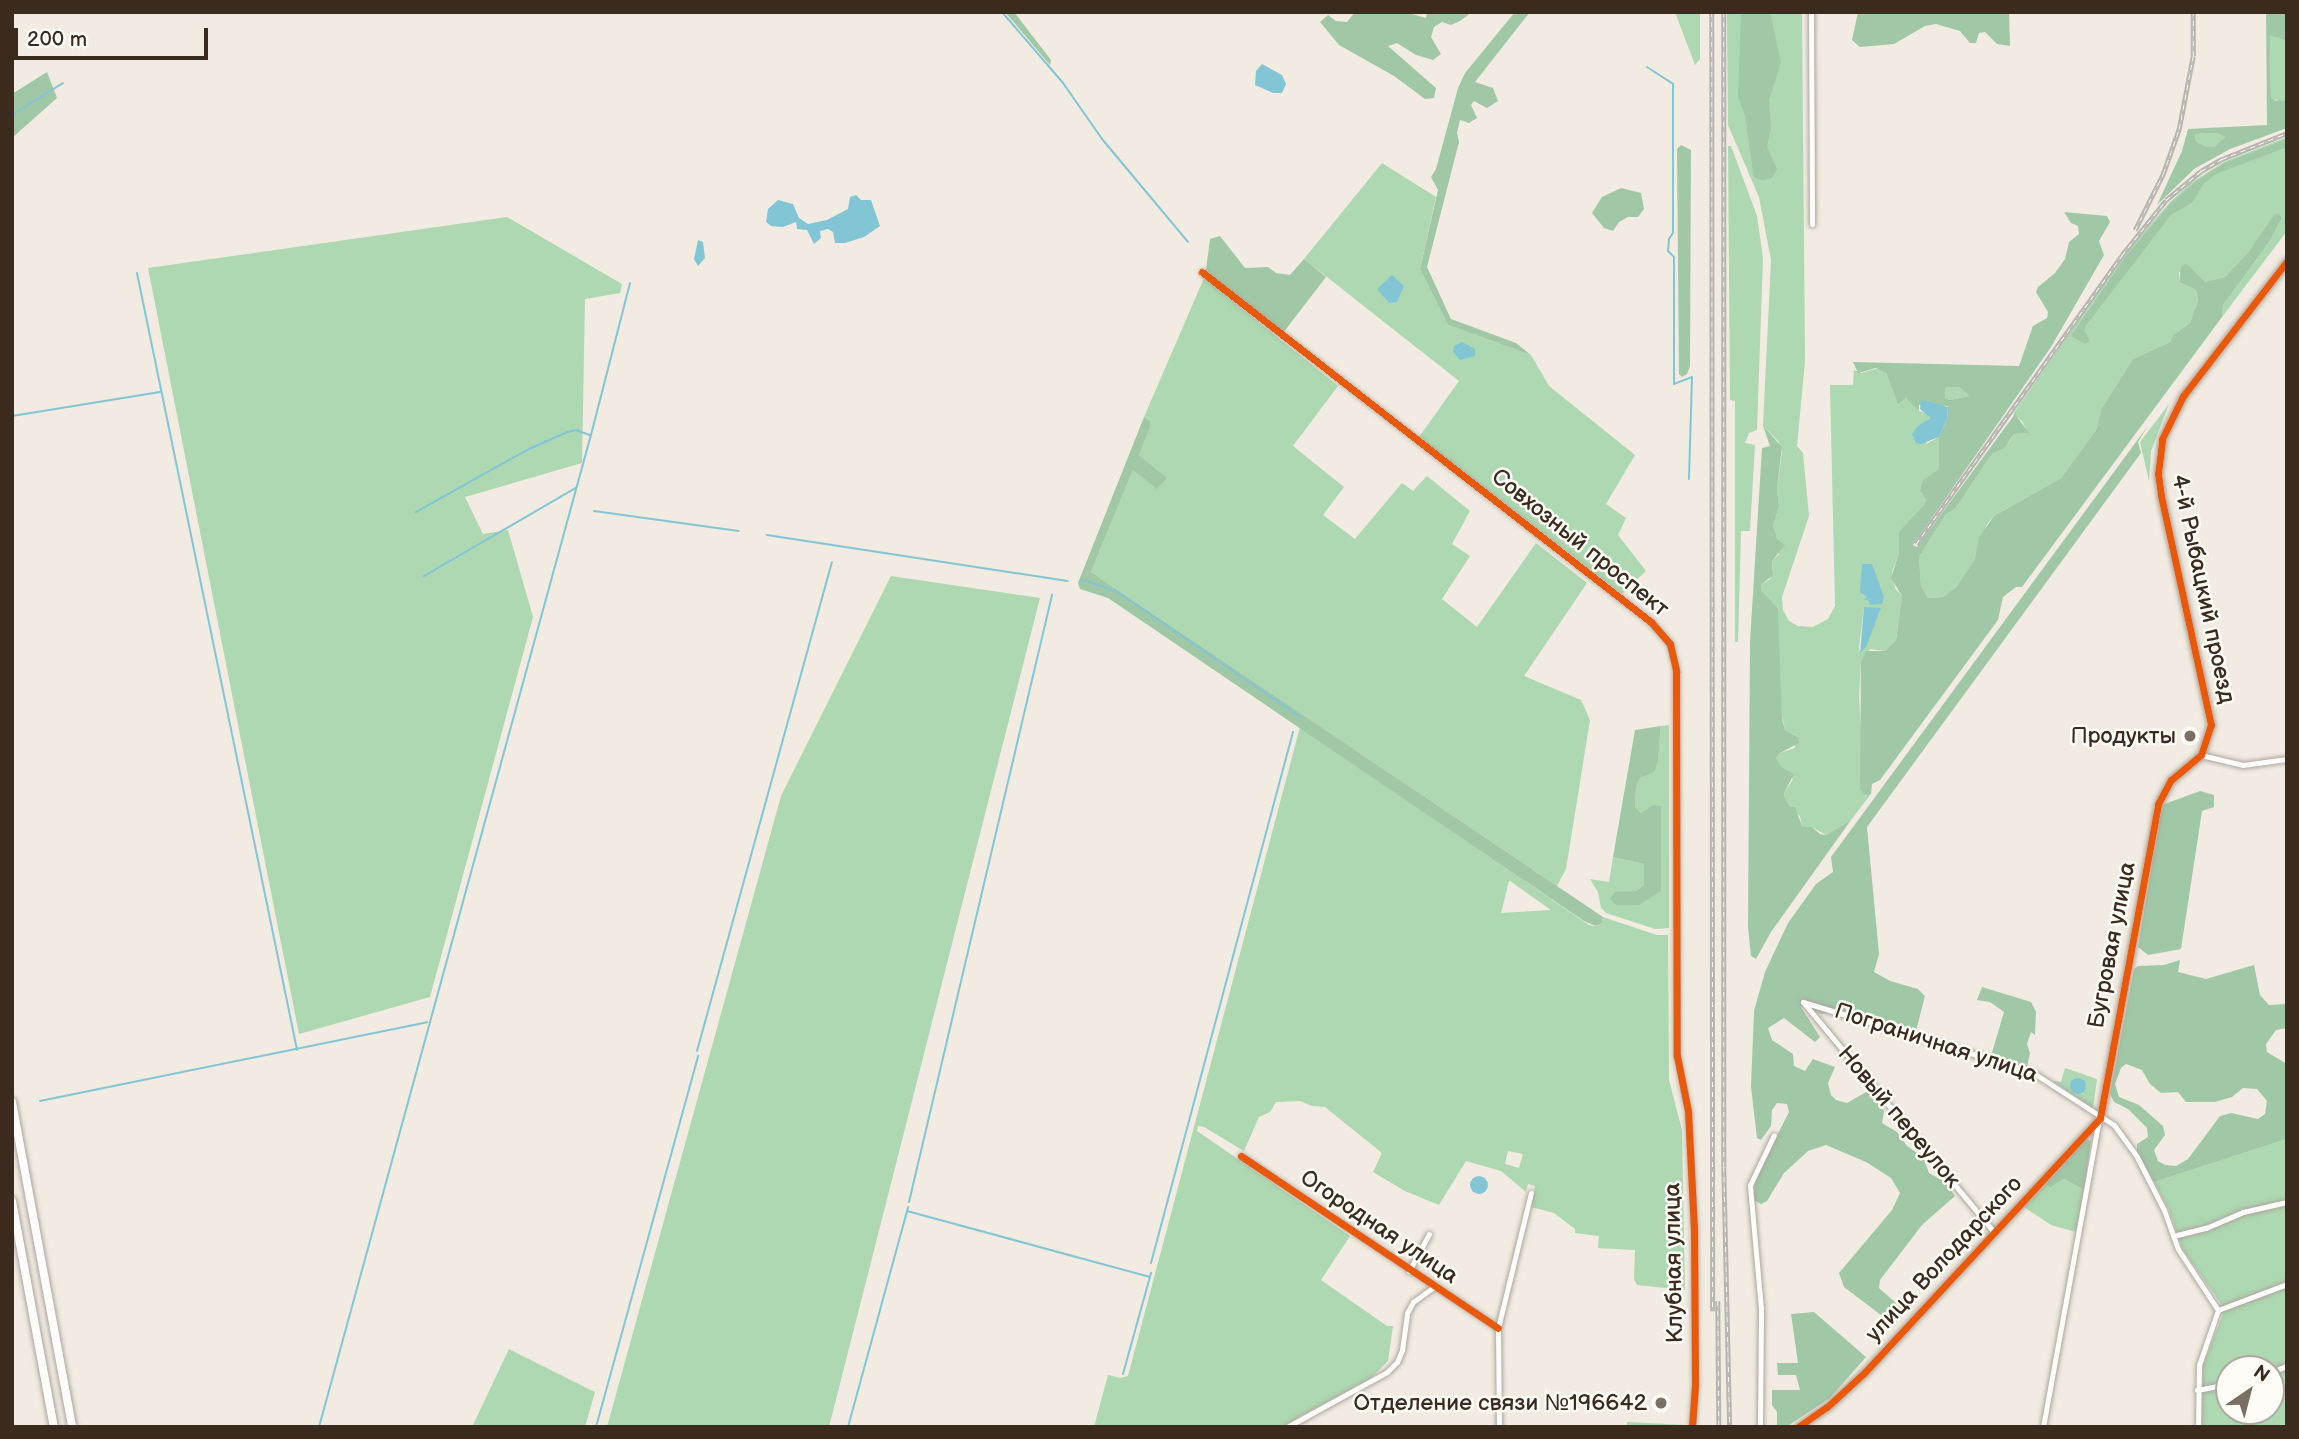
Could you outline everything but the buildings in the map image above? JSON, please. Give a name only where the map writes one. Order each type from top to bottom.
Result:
[{"type":"main road","points":[[12,1102],[72,1427]]},
{"type":"main road","points":[[12,1201],[54,1427]]},
{"type":"street","points":[[1811,12],[1812,224]]},
{"type":"street","name":"4-й Рыбацкий проезд","points":[[2201,755],[2209,736],[2209,705],[2161,495],[2160,449],[2164,430],[2183,396],[2287,261]]},
{"type":"street","name":"Совхозный проспект","points":[[1202,272],[1651,622],[1671,644],[1676,671],[1677,1056],[1685,1099]]},
{"type":"street","points":[[2201,755],[2244,765],[2287,759]]},
{"type":"street","name":"Бугровая улица","points":[[2100,1118],[2154,822],[2165,788],[2201,755]]},
{"type":"street","name":"Пограничная улица","points":[[1803,1002],[2032,1072],[2054,1083],[2113,1125],[2137,1157],[2164,1210],[2178,1249],[2218,1310]]},
{"type":"street","name":"Новый переулок","points":[[1803,1002],[1995,1233]]},
{"type":"street","name":"Клубная улица","points":[[1685,1099],[1694,1244],[1695,1385],[1692,1427]]},
{"type":"street","points":[[2043,1427],[2100,1118]]},
{"type":"street","name":"улица Володарского","points":[[1798,1427],[1845,1391],[2100,1118]]},
{"type":"street","points":[[1760,1427],[1760,1309],[1750,1185],[1774,1135]]},
{"type":"street","name":"Огородная улица","points":[[1241,1156],[1409,1271],[1498,1328]]},
{"type":"street","points":[[1499,1427],[1498,1328],[1531,1193]]},
{"type":"street","points":[[2174,1236],[2206,1228],[2243,1212],[2287,1202]]},
{"type":"street","points":[[12,1234],[28,1286]]},
{"type":"street","points":[[1409,1271],[1429,1234]]},
{"type":"street","points":[[2198,1427],[2199,1365],[2218,1310],[2287,1284]]},
{"type":"street","points":[[1287,1427],[1387,1372],[1402,1350],[1407,1313],[1413,1302],[1434,1287]]},
{"type":"street","points":[[2197,1390],[2215,1387]]},
{"type":"green space","points":[[1005,12],[1014,12],[1051,60],[1050,65]]},
{"type":"green space","points":[[1355,12],[1405,12],[1426,18],[1427,12],[1472,12],[1451,25],[1442,22],[1434,27],[1431,37],[1441,54],[1433,60],[1416,55],[1397,43],[1388,46],[1436,88],[1434,98],[1425,99],[1394,76],[1339,45],[1320,22],[1328,15],[1336,21],[1347,22]]},
{"type":"green space","points":[[1515,12],[1530,12],[1475,82],[1493,88],[1498,101],[1487,108],[1474,101],[1471,105],[1477,118],[1469,123],[1460,120],[1457,133],[1459,142],[1427,267],[1451,319],[1516,343],[1531,355],[1448,325],[1420,269],[1438,190],[1431,177],[1436,169],[1458,88],[1465,73]]},
{"type":"green space","points":[[1675,12],[1700,12],[1700,59],[1695,65]]},
{"type":"green space","points":[[1727,12],[1802,12],[1805,361],[1797,446],[1803,453],[1809,516],[1782,597],[1783,610],[1789,621],[1798,626],[1813,627],[1828,619],[1835,606],[1830,385],[1853,385],[1854,370],[1861,373],[1879,368],[1886,373],[1897,401],[1908,398],[1919,411],[1929,414],[1931,418],[1926,444],[1939,437],[1939,470],[1922,481],[1920,491],[1926,500],[1924,505],[1899,537],[1899,553],[1892,572],[1895,588],[1902,596],[1896,640],[1885,651],[1870,649],[1861,662],[1859,697],[1865,796],[1871,794],[1851,820],[1826,835],[1812,827],[1802,826],[1800,816],[1786,804],[1784,793],[1793,779],[1777,763],[1776,758],[1780,753],[1795,748],[1794,735],[1785,730],[1779,703],[1778,608],[1761,590],[1761,585],[1770,579],[1772,561],[1779,554],[1773,526],[1779,506],[1777,489],[1782,452],[1779,442],[1763,426],[1771,260],[1759,197],[1728,125]],"holes":[[[1864,607],[1880,611],[1860,653]]]},
{"type":"green space","points":[[1741,12],[1770,12],[1781,63],[1769,100],[1771,127],[1767,147],[1777,169],[1772,178],[1762,180],[1754,177],[1745,115],[1738,97]]},
{"type":"green space","points":[[1858,12],[2009,12],[2010,46],[1997,44],[1985,32],[1979,33],[1976,43],[1970,43],[1960,31],[1936,24],[1925,26],[1894,44],[1860,47],[1852,40]]},
{"type":"green space","points":[[2266,12],[2287,12],[2287,41],[2270,35],[2271,98],[2276,101],[2287,100],[2287,128],[2230,149],[2194,169],[2157,205],[2182,151],[2188,129],[2267,125]],"holes":[[[2216,133],[2225,137],[2214,147],[2196,142],[2195,134]]]},
{"type":"green space","points":[[2270,34],[2287,41],[2287,100],[2281,102],[2271,99]]},
{"type":"green space","points":[[47,72],[57,98],[12,138],[12,94]]},
{"type":"green space","points":[[2216,133],[2225,137],[2214,147],[2199,146],[2196,142],[2195,134]]},
{"type":"green space","points":[[2287,137],[2287,231],[2222,317],[2223,305],[2270,241],[2282,218],[2274,214],[2249,251],[2225,277],[2205,282],[2196,275],[2179,272],[2179,282],[2196,290],[2198,300],[2190,323],[2173,335],[2170,342],[2133,359],[2101,409],[2096,430],[2061,478],[1994,516],[1987,524],[1975,559],[1956,587],[1943,597],[1928,598],[1921,585],[1919,557],[1946,514],[1955,509],[1992,454],[2009,442],[2014,434],[2028,433],[2022,421],[2013,414],[2125,254],[2170,202],[2192,182],[2224,162]]},
{"type":"green space","points":[[2287,139],[2287,147],[2216,174],[2203,184],[2193,202],[2171,215],[2087,324],[2084,330],[2090,341],[2085,344],[2071,336],[2126,256],[2171,203],[2194,183],[2224,163]]},
{"type":"green space","points":[[1681,145],[1691,150],[1690,366],[1687,374],[1682,377],[1679,374],[1677,149]]},
{"type":"green space","points":[[1728,146],[1731,146],[1757,216],[1763,258],[1757,430],[1749,433],[1745,443],[1755,445],[1750,531],[1741,531],[1738,642],[1735,642],[1735,401],[1730,400]]},
{"type":"green space","points":[[1382,163],[1436,197],[1420,269],[1448,325],[1531,355],[1549,386],[1635,455],[1606,504],[1626,518],[1618,535],[1646,571],[1622,594],[1419,437],[1459,381],[1304,259]]},
{"type":"green space","points":[[1621,188],[1641,193],[1644,209],[1638,217],[1628,217],[1619,222],[1613,231],[1604,228],[1592,213],[1602,197]]},
{"type":"green space","points":[[2064,212],[2107,216],[2110,222],[2099,241],[2104,255],[2051,347],[1913,545],[1917,547],[2015,414],[2029,433],[2014,434],[2005,447],[1992,454],[1955,509],[1946,514],[1919,557],[1921,585],[1928,598],[1943,597],[1956,587],[1975,559],[1979,537],[1994,516],[2061,478],[2096,430],[2101,409],[2133,359],[2170,342],[2173,335],[2190,323],[2198,300],[2196,290],[2179,282],[2181,267],[2185,264],[2189,266],[2205,282],[2225,277],[2249,251],[2274,214],[2279,214],[2282,218],[2270,241],[2223,305],[2222,317],[2022,587],[2016,587],[2003,597],[1998,620],[1880,780],[1872,784],[1871,794],[1866,796],[1860,789],[1861,662],[1866,651],[1885,651],[1896,640],[1902,596],[1891,578],[1899,553],[1899,532],[1924,505],[1926,500],[1920,491],[1922,481],[1939,469],[1939,437],[1947,419],[1948,406],[1919,405],[1919,411],[1906,398],[1898,404],[1886,373],[1876,368],[1858,373],[1853,362],[2019,366],[2033,326],[2047,318],[2048,312],[2036,292],[2038,287],[2055,273],[2065,259],[2069,242],[2079,234],[2078,226],[2071,223]],"holes":[[[1946,387],[1959,387],[1969,396],[1950,400],[1945,398]]]},
{"type":"green space","points":[[507,217],[622,284],[620,293],[585,299],[582,463],[465,497],[483,534],[508,530],[533,617],[430,997],[299,1034],[148,268]]},
{"type":"green space","points":[[1220,236],[1245,268],[1268,267],[1276,273],[1290,275],[1304,259],[1326,277],[1283,333],[1210,276],[1206,270],[1210,239]]},
{"type":"green space","points":[[1204,278],[1338,386],[1293,446],[1344,487],[1323,515],[1355,539],[1402,483],[1413,491],[1427,476],[1470,511],[1452,544],[1470,556],[1442,599],[1477,627],[1536,543],[1587,583],[1524,676],[1581,700],[1590,720],[1566,869],[1557,886],[1091,572],[1133,470],[1166,478],[1139,455],[1150,428],[1150,421],[1144,417]]},
{"type":"green space","points":[[1946,387],[1959,387],[1969,396],[1950,400],[1945,398]]},
{"type":"green space","points":[[2169,404],[2151,451],[2149,481],[2140,442]]},
{"type":"green space","points":[[1144,417],[1150,421],[1150,428],[1139,455],[1167,478],[1157,489],[1133,470],[1091,572],[1603,917],[1602,923],[1596,926],[1584,921],[1108,598],[1080,589],[1078,583]]},
{"type":"green space","points":[[1763,426],[1782,447],[1777,489],[1779,506],[1773,526],[1777,539],[1785,545],[1772,561],[1773,575],[1761,585],[1761,590],[1778,608],[1782,719],[1785,730],[1799,738],[1799,743],[1776,758],[1781,767],[1794,774],[1784,793],[1785,799],[1790,807],[1795,807],[1802,826],[1812,827],[1820,834],[1826,835],[1851,820],[1771,932],[1756,959],[1751,956],[1748,927],[1750,642],[1762,448],[1770,446]]},
{"type":"green space","points":[[2147,427],[2138,442],[2141,453],[1867,827],[1879,954],[1874,972],[1890,981],[1918,989],[1925,996],[1916,1031],[1851,1010],[1821,1014],[1808,1005],[1801,1007],[1820,1037],[1815,1042],[1784,1018],[1768,1028],[1772,1040],[1793,1054],[1794,1066],[1805,1071],[1813,1059],[1835,1067],[1828,1083],[1831,1095],[1836,1100],[1847,1103],[1868,1091],[1884,1111],[1882,1123],[1897,1132],[1907,1146],[1923,1157],[1929,1173],[1945,1182],[1955,1196],[1922,1225],[1880,1280],[1879,1288],[1904,1310],[1894,1325],[1844,1287],[1839,1273],[1892,1210],[1900,1193],[1891,1178],[1866,1162],[1826,1145],[1808,1151],[1784,1173],[1767,1201],[1761,1204],[1753,1200],[1756,1177],[1789,1112],[1787,1104],[1777,1103],[1772,1110],[1771,1126],[1761,1140],[1757,1138],[1751,1087],[1754,1011],[1765,972],[1788,923],[1816,884],[1833,872],[1831,857]]},
{"type":"green space","points":[[891,576],[1040,598],[829,1427],[607,1427],[781,796]]},
{"type":"green space","points":[[1669,725],[1669,928],[1655,929],[1606,913],[1601,908],[1598,892],[1590,879],[1609,882],[1613,857],[1644,864],[1644,885],[1636,891],[1615,893],[1661,891],[1641,813],[1635,807],[1636,788],[1640,778],[1658,761],[1661,726]]},
{"type":"green space","points":[[1661,726],[1658,761],[1654,772],[1640,778],[1636,788],[1635,807],[1641,813],[1653,805],[1661,806],[1661,891],[1639,905],[1616,905],[1610,899],[1615,892],[1636,891],[1644,885],[1644,864],[1613,857],[1635,730]]},
{"type":"green space","points":[[1300,727],[1589,925],[1597,926],[1602,923],[1603,917],[1657,935],[1668,935],[1669,1080],[1682,1130],[1685,1290],[1637,1285],[1634,1279],[1635,1250],[1598,1248],[1599,1236],[1575,1233],[1575,1229],[1554,1213],[1531,1207],[1535,1186],[1528,1184],[1526,1192],[1501,1171],[1466,1161],[1439,1205],[1405,1191],[1373,1172],[1382,1153],[1325,1107],[1300,1101],[1276,1102],[1270,1112],[1259,1117],[1244,1151],[1204,1127],[1198,1126],[1197,1131],[1350,1236],[1321,1280],[1387,1326],[1393,1326],[1388,1361],[1371,1378],[1281,1427],[1094,1427],[1108,1375],[1121,1378],[1128,1376]],"holes":[[[1510,881],[1551,910],[1501,913]],[[1508,1151],[1523,1154],[1519,1168],[1505,1164]]]},
{"type":"green space","points":[[2200,791],[2214,795],[2214,807],[2202,811],[2181,949],[2148,955],[2138,947],[2162,805]]},
{"type":"green space","points":[[2180,960],[2178,972],[2206,979],[2254,965],[2260,995],[2269,1005],[2287,1004],[2287,1028],[2276,1030],[2266,1044],[2267,1052],[2287,1064],[2287,1139],[2154,1182],[2137,1151],[2137,1144],[2148,1137],[2147,1128],[2128,1109],[2114,1102],[2110,1094],[2134,969],[2138,966],[2164,965]],"holes":[[[2126,1064],[2142,1070],[2150,1084],[2161,1093],[2178,1092],[2186,1102],[2215,1102],[2232,1097],[2243,1088],[2257,1089],[2267,1101],[2265,1114],[2258,1119],[2231,1113],[2220,1116],[2188,1159],[2176,1166],[2165,1165],[2158,1161],[2154,1150],[2165,1135],[2163,1126],[2139,1105],[2119,1097],[2115,1084],[2121,1068]]]},
{"type":"green space","points":[[1982,987],[2031,1002],[2036,1012],[2035,1035],[2031,1032],[2027,1044],[2030,1053],[2027,1067],[1991,1056],[2004,1012],[1990,1002],[1977,1000]]},
{"type":"green space","points":[[2065,1068],[2097,1079],[2093,1109],[2053,1081],[2061,1082]]},
{"type":"green space","points":[[2086,1139],[2091,1141],[2084,1190],[2064,1179],[2050,1187],[2046,1184]]},
{"type":"green space","points":[[2287,1139],[2287,1427],[2202,1427],[2203,1365],[2223,1314],[2221,1304],[2183,1250],[2169,1210],[2154,1182]]},
{"type":"green space","points":[[2055,1174],[2084,1190],[2076,1232],[2051,1225],[2024,1207]]},
{"type":"green space","points":[[1814,1312],[1866,1357],[1830,1398],[1786,1427],[1777,1427],[1772,1390],[1800,1390],[1796,1375],[1778,1375],[1777,1363],[1798,1363],[1791,1314]]},
{"type":"green space","points":[[509,1349],[595,1392],[585,1427],[472,1427]]},
{"type":"green space","points":[[1627,1422],[1687,1425],[1687,1427],[1627,1427]]},
{"type":"water","points":[[1262,64],[1282,75],[1286,84],[1282,93],[1273,93],[1255,85],[1256,71]]},
{"type":"water","points":[[856,195],[861,200],[871,200],[880,226],[864,237],[845,243],[835,243],[833,232],[828,229],[820,231],[821,238],[814,244],[807,230],[797,229],[796,222],[783,227],[771,226],[766,222],[768,209],[778,200],[793,204],[799,218],[808,224],[827,220],[848,209],[850,197]]},
{"type":"water","points":[[698,240],[703,242],[705,258],[698,266],[694,259]]},
{"type":"water","points":[[1392,275],[1404,286],[1397,302],[1389,303],[1377,289]]},
{"type":"water","points":[[1462,342],[1475,349],[1475,356],[1460,360],[1453,352],[1454,346]]},
{"type":"water","points":[[1921,400],[1948,407],[1947,419],[1939,437],[1921,444],[1916,443],[1912,434],[1918,426],[1931,418],[1920,409]]},
{"type":"water","points":[[1862,564],[1872,564],[1884,597],[1882,604],[1870,605],[1868,600],[1863,600],[1867,597],[1860,592]]},
{"type":"water","points":[[1864,607],[1881,608],[1866,647],[1860,653]]},
{"type":"water","points":[[2078,1078],[2084,1080],[2084,1092],[2078,1094],[2072,1092],[2070,1086],[2072,1080]]},
{"type":"water","points":[[1479,1176],[1487,1181],[1488,1185],[1483,1193],[1479,1194],[1471,1189],[1470,1185],[1475,1177]]},
{"type":"waterway","points":[[1002,12],[1063,83],[1102,139],[1188,242]]},
{"type":"waterway","points":[[1647,67],[1673,84],[1673,233],[1669,239],[1668,251],[1674,257],[1674,384],[1692,377],[1689,479]]},
{"type":"waterway","points":[[12,115],[63,83]]},
{"type":"waterway","points":[[137,273],[297,1050]]},
{"type":"waterway","points":[[319,1427],[591,435],[630,283]]},
{"type":"waterway","points":[[12,416],[160,392]]},
{"type":"waterway","points":[[416,512],[527,450],[567,432],[576,430],[590,435]]},
{"type":"waterway","points":[[424,576],[576,488]]},
{"type":"waterway","points":[[594,511],[739,531]]},
{"type":"waterway","points":[[767,535],[1068,581]]},
{"type":"waterway","points":[[697,1051],[832,562]]},
{"type":"waterway","points":[[1082,580],[1116,591],[1301,717]]},
{"type":"waterway","points":[[909,1202],[1052,595]]},
{"type":"waterway","points":[[1151,1263],[1293,732]]},
{"type":"waterway","points":[[40,1101],[427,1022]]},
{"type":"waterway","points":[[596,1427],[698,1056]]},
{"type":"waterway","points":[[848,1427],[908,1207]]},
{"type":"waterway","points":[[907,1211],[1150,1277]]},
{"type":"waterway","points":[[1123,1374],[1151,1273]]},
{"type":"railway","points":[[1712,12],[1713,1311]]},
{"type":"railway","points":[[1724,12],[1724,1167],[1730,1427]]},
{"type":"railway","points":[[2135,230],[2163,174],[2179,129],[2193,56],[2193,12]]},
{"type":"railway","points":[[1916,544],[2122,255],[2166,200],[2201,171],[2222,159],[2287,133]]},
{"type":"railway","points":[[1718,1301],[1719,1427]]},
{"type":"cycle path","points":[[1798,1427],[1827,1407],[1864,1373],[2100,1118],[2158,804],[2171,780],[2201,755],[2211,725],[2161,495],[2158,474],[2162,439],[2183,396],[2287,261]]},
{"type":"cycle path","points":[[1202,272],[1651,622],[1670,644],[1676,671],[1677,1056],[1688,1111],[1694,1230],[1695,1385],[1692,1427]]},
{"type":"cycle path","points":[[1241,1156],[1498,1328]]},
{"type":"place","name":"Продукты","points":[[2190,736]]},
{"type":"place","name":"Отделение связи №196642","points":[[1661,1403]]}]
